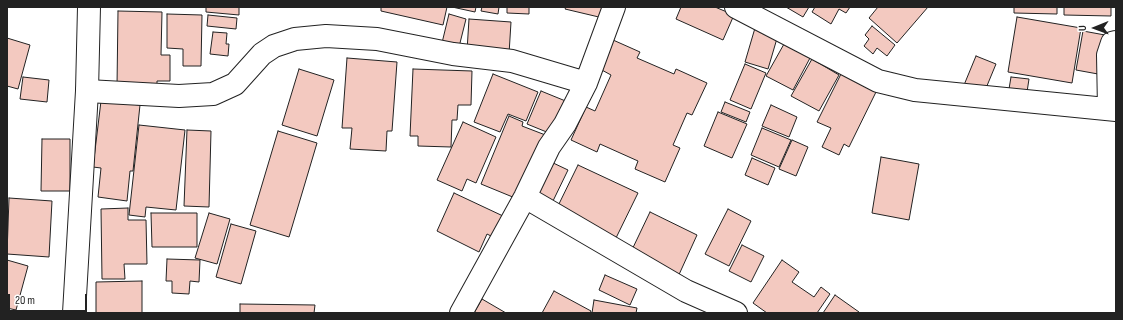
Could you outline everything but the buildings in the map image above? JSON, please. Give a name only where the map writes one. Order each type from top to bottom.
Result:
[{"type":"street","points":[[74,313],[87,91],[89,7]]},
{"type":"street","points":[[461,313],[525,197],[549,146],[565,124],[586,83],[614,7]]},
{"type":"street","points":[[736,7],[878,81],[915,90],[1112,110],[1108,55],[1112,43],[1116,42]]},
{"type":"street","points":[[87,91],[179,96],[213,94],[234,84],[262,54],[274,46],[295,39],[326,36],[377,39],[453,54],[512,61],[586,83]]},
{"type":"street","points":[[525,197],[686,291],[736,313]]}]
